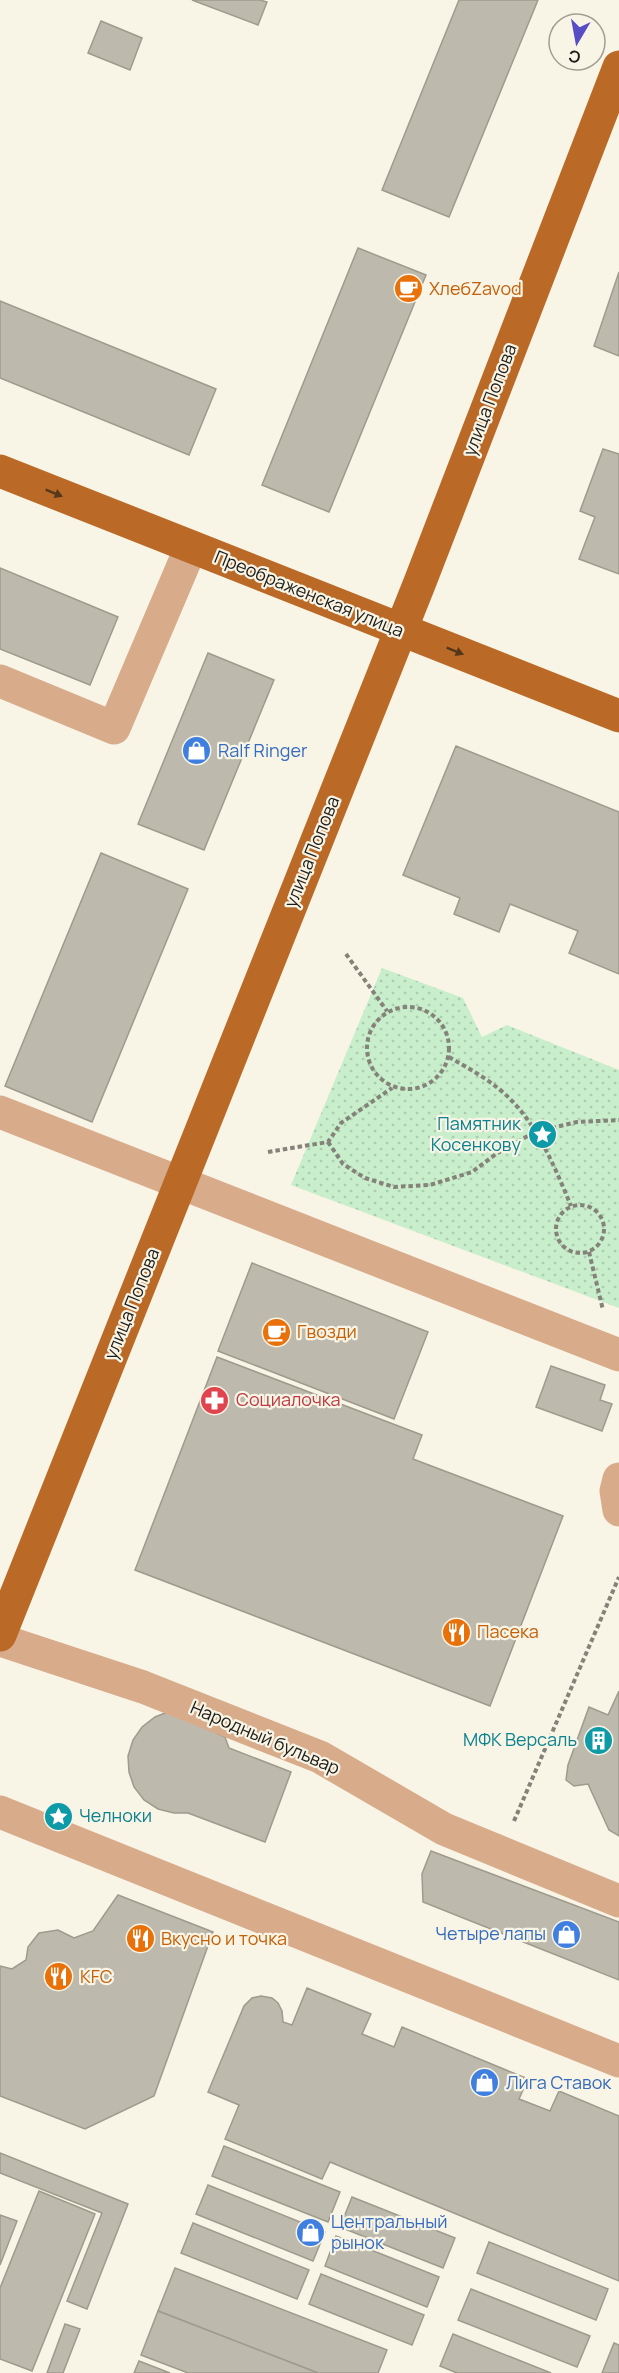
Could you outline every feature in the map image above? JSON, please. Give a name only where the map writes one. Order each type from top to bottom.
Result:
[{"type":"main road","name":"улица Попова","points":[[0,1638],[400,630],[619,67]]},
{"type":"main road","name":"Преображенская улица","points":[[0,471],[619,716]]},
{"type":"street","points":[[0,681],[114,728],[191,547]]},
{"type":"street","points":[[0,1112],[616,1354]]},
{"type":"street","points":[[619,1479],[616,1491],[619,1510]]},
{"type":"street","name":"Народный бульвар","points":[[0,1638],[143,1687],[320,1757],[444,1829],[619,1901]]},
{"type":"street","points":[[0,1812],[619,2061]]},
{"type":"path","points":[[346,954],[387,1011]]},
{"type":"path","points":[[411,1006],[433,1014],[447,1034],[449,1057],[438,1078],[417,1090],[393,1088],[373,1074],[365,1051],[370,1028],[387,1011],[411,1006]]},
{"type":"path","points":[[449,1057],[511,1099],[535,1132],[556,1170],[571,1206]]},
{"type":"path","points":[[268,1152],[328,1142],[341,1123],[393,1088]]},
{"type":"path","points":[[328,1142],[343,1164],[365,1178],[394,1187],[430,1185],[472,1172],[496,1154],[535,1132],[578,1122],[619,1120]]},
{"type":"path","points":[[571,1206],[590,1206],[603,1220],[603,1239],[589,1252],[570,1252],[557,1238],[557,1219],[571,1206]]},
{"type":"path","points":[[589,1252],[616,1354]]},
{"type":"path","points":[[501,1852],[619,1577]]},
{"type":"green space","points":[[382,968],[463,998],[482,1037],[507,1025],[619,1070],[619,1308],[291,1185]]},
{"type":"building","points":[[192,0],[260,0],[267,2],[258,25]]},
{"type":"building","points":[[459,0],[538,0],[449,217],[382,190]]},
{"type":"building","points":[[101,21],[142,38],[130,70],[88,53]]},
{"type":"building","points":[[358,248],[426,275],[329,512],[262,485]]},
{"type":"building","points":[[619,272],[619,356],[594,346]]},
{"type":"building","points":[[0,301],[216,389],[189,455],[0,378]]},
{"type":"building","points":[[603,449],[619,454],[619,574],[579,559],[595,517],[580,511]]},
{"type":"building","points":[[0,568],[118,617],[90,685],[0,649]]},
{"type":"building","points":[[208,653],[274,680],[204,850],[138,824]]},
{"type":"building","points":[[456,746],[619,812],[619,974],[569,953],[578,931],[510,904],[499,932],[454,914],[460,898],[403,875]]},
{"type":"building","points":[[101,853],[188,889],[92,1122],[5,1086]]},
{"type":"building","points":[[252,1263],[428,1332],[394,1419],[218,1351]]},
{"type":"building","points":[[217,1357],[422,1435],[413,1459],[563,1516],[490,1706],[135,1570]]},
{"type":"building","points":[[551,1366],[605,1385],[600,1400],[612,1404],[602,1431],[536,1407]]},
{"type":"building","name":"МФК Версаль","points":[[619,1691],[619,1836],[609,1830],[588,1784],[574,1786],[566,1780],[568,1765],[589,1707],[608,1715]]},
{"type":"building","points":[[170,1711],[225,1737],[229,1748],[291,1772],[265,1842],[188,1813],[174,1813],[158,1809],[144,1800],[134,1787],[129,1772],[128,1756],[133,1740],[142,1727],[155,1717]]},
{"type":"building","points":[[431,1851],[619,1922],[619,1980],[423,1902],[422,1874]]},
{"type":"building","points":[[118,1895],[213,1932],[154,2096],[85,2129],[0,2096],[0,1966],[12,1969],[26,1960],[28,1947],[39,1933],[58,1930],[74,1938],[93,1931]]},
{"type":"building","points":[[307,1988],[371,2014],[362,2034],[394,2047],[402,2027],[528,2079],[519,2099],[550,2111],[559,2091],[619,2116],[619,2281],[330,2162],[322,2179],[225,2139],[239,2105],[208,2092],[244,2006],[252,1998],[261,1996],[272,1998],[282,2011],[283,2022],[292,2025]]},
{"type":"building","points":[[224,2146],[340,2192],[328,2222],[212,2176]]},
{"type":"building","points":[[0,2153],[128,2204],[87,2309],[67,2301],[102,2213],[0,2173]]},
{"type":"building","points":[[208,2185],[325,2232],[313,2261],[196,2214]]},
{"type":"building","points":[[39,2191],[95,2214],[32,2371],[0,2359],[0,2288]]},
{"type":"building","points":[[352,2197],[455,2238],[443,2268],[340,2227]]},
{"type":"building","points":[[0,2215],[17,2221],[0,2265]]},
{"type":"building","points":[[193,2223],[309,2270],[297,2299],[181,2253]]},
{"type":"building","points":[[336,2236],[439,2277],[427,2307],[325,2266]]},
{"type":"building","points":[[489,2242],[608,2289],[596,2320],[477,2273]]},
{"type":"building","points":[[175,2268],[387,2350],[378,2373],[318,2373],[158,2311]]},
{"type":"building","points":[[321,2274],[424,2315],[412,2345],[309,2304]]},
{"type":"building","points":[[471,2289],[590,2336],[577,2367],[458,2320]]},
{"type":"building","points":[[158,2311],[318,2373],[188,2373],[141,2355]]},
{"type":"building","points":[[65,2324],[80,2329],[63,2373],[47,2373]]},
{"type":"building","points":[[453,2334],[551,2373],[457,2373],[440,2366]]},
{"type":"building","points":[[614,2343],[619,2345],[619,2373],[602,2373]]},
{"type":"building","points":[[139,2361],[170,2373],[134,2373]]},
{"type":"place","name":"ХлебZavod","points":[[408,289]]},
{"type":"place","name":"Ralf Ringer","points":[[197,751]]},
{"type":"place","name":"Памятник Косенкову","points":[[542,1134]]},
{"type":"place","name":"Гвозди","points":[[276,1332]]},
{"type":"place","name":"Социалочка","points":[[215,1400]]},
{"type":"place","name":"Пасека","points":[[456,1632]]},
{"type":"place","name":"МФК Версаль","points":[[598,1740]]},
{"type":"place","name":"Челноки","points":[[58,1816]]},
{"type":"place","name":"Четыре лапы","points":[[567,1934]]},
{"type":"place","name":"Вкусно и точка","points":[[140,1939]]},
{"type":"place","name":"KFC","points":[[59,1977]]},
{"type":"place","name":"Лига Ставок","points":[[485,2083]]},
{"type":"place","name":"Центральный рынок","points":[[310,2232]]}]
